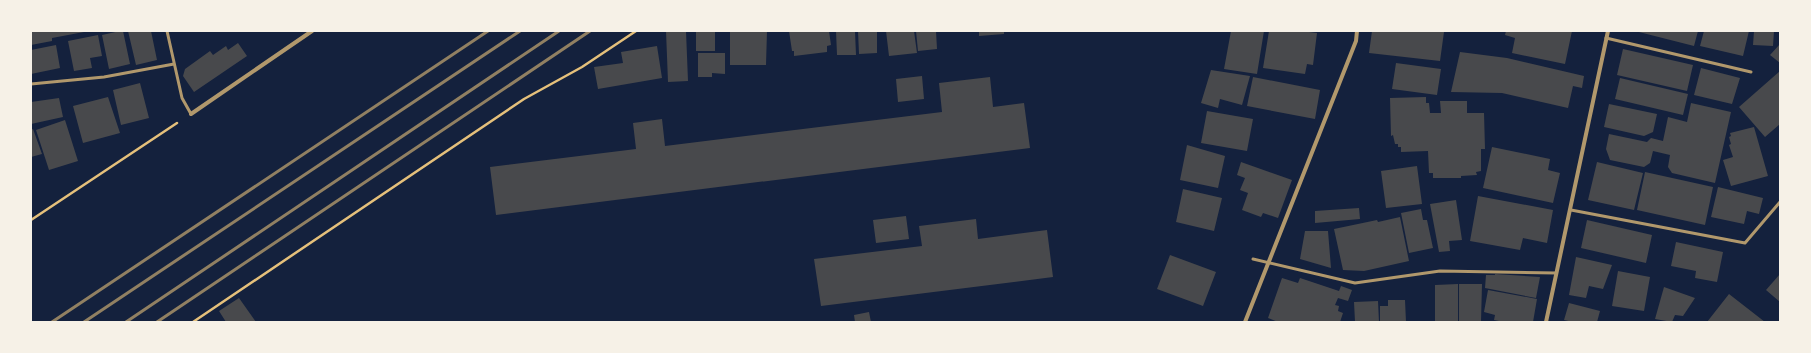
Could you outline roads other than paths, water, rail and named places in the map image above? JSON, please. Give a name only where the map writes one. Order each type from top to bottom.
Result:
[{"type":"street","points":[[191,114],[312,31]]},
{"type":"street","points":[[1245,322],[1356,41],[1357,31]]},
{"type":"street","points":[[1546,322],[1608,31]]},
{"type":"lane","points":[[167,31],[182,98],[191,114]]},
{"type":"lane","points":[[1606,38],[1751,72]]},
{"type":"lane","points":[[31,84],[104,78],[174,64]]},
{"type":"lane","points":[[1571,210],[1745,243],[1780,202]]},
{"type":"lane","points":[[1253,259],[1269,264],[1355,283],[1440,270],[1556,274]]},
{"type":"railway","points":[[52,322],[488,31]]},
{"type":"railway","points":[[84,322],[520,31]]},
{"type":"railway","points":[[126,322],[559,31]]},
{"type":"railway","points":[[157,322],[590,31]]}]
